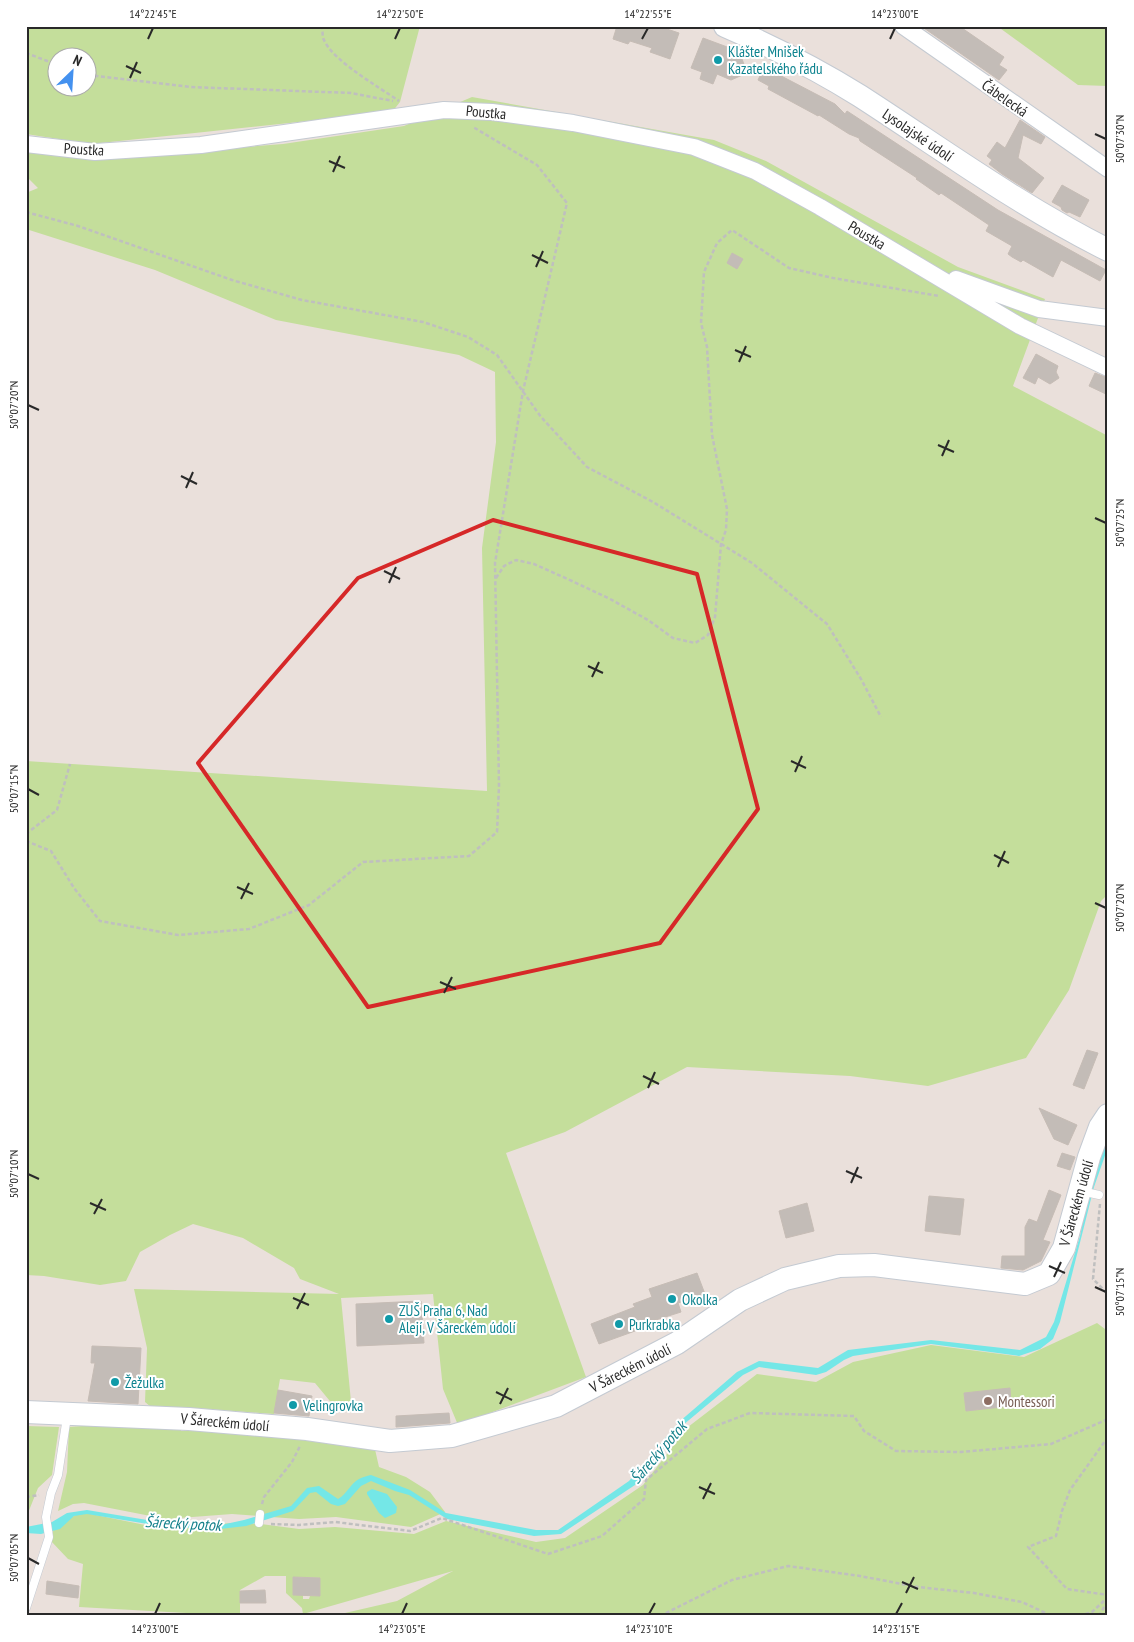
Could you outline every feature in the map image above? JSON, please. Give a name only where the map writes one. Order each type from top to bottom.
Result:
[{"type":"street","name":"Lysolajské údolí","points":[[725,26],[795,59],[850,90],[979,176],[1075,234],[1108,250]]},
{"type":"street","name":"Čábelecká","points":[[903,26],[1108,169]]},
{"type":"street","name":"Poustka","points":[[26,144],[95,152],[201,145],[444,110],[492,112],[574,123],[694,147],[755,171],[820,207],[1020,326],[1108,368]]},
{"type":"street","name":"Poustka","points":[[917,264],[1039,309],[1108,318]]},
{"type":"street","name":"V Šáreckém údolí","points":[[26,1412],[189,1418],[308,1429],[390,1441],[452,1436],[556,1406],[677,1343],[740,1300],[785,1278],[839,1266],[874,1264],[1025,1284],[1048,1274],[1064,1248],[1087,1193],[1100,1127],[1108,1115]]},
{"type":"lane","points":[[26,1608],[49,1537],[46,1517],[51,1493],[58,1475],[68,1415]]},
{"type":"lane","points":[[259,1523],[260,1514]]},
{"type":"path","points":[[324,26],[322,28],[323,39],[331,51],[354,70],[400,102]]},
{"type":"path","points":[[26,53],[48,62]]},
{"type":"path","points":[[98,76],[191,87],[351,93],[407,103]]},
{"type":"path","points":[[26,840],[51,851],[74,888],[100,921],[178,934],[249,929],[309,905],[363,862],[469,856],[497,832],[495,563],[523,391],[567,203],[537,165],[469,125]]},
{"type":"path","points":[[26,212],[78,226],[232,280],[302,300],[423,322],[468,337],[497,355],[541,417],[587,467],[653,502],[752,563],[827,624],[861,679],[881,717]]},
{"type":"path","points":[[495,579],[504,566],[516,560],[534,564],[610,599],[648,620],[673,638],[695,643],[708,635],[715,618],[721,544],[726,530],[727,509],[712,435],[707,347],[701,323],[704,272],[717,243],[732,230],[789,268],[833,278],[945,297],[961,291]]},
{"type":"path","points":[[26,834],[57,810],[70,764]]},
{"type":"path","points":[[1087,1193],[1101,1206],[1093,1278],[1108,1294]]},
{"type":"path","points":[[259,1523],[299,1525],[334,1522],[410,1531],[442,1518],[548,1554],[602,1536],[644,1498],[646,1480],[707,1429],[750,1413],[854,1416],[864,1431],[896,1451],[961,1452],[1051,1444],[1108,1418]]},
{"type":"path","points":[[260,1514],[264,1497],[292,1462],[308,1429]]},
{"type":"path","points":[[1108,1437],[1070,1490],[1062,1511],[1056,1536],[1028,1548],[1067,1589],[1108,1597]]},
{"type":"path","points":[[660,1616],[732,1580],[788,1566],[1022,1602],[1052,1616]]},
{"type":"path","points":[[1079,1616],[1092,1612],[1108,1597]]},
{"type":"path","points":[[1099,1616],[1108,1597]]},
{"type":"highlighted area","points":[[493,520],[697,574],[758,809],[660,943],[368,1007],[198,763],[358,578]]},
{"type":"green space","points":[[26,26],[420,26],[400,102],[392,112],[91,144],[26,134]]},
{"type":"green space","points":[[997,26],[1108,26],[1108,86],[1078,85]]},
{"type":"green space","points":[[472,97],[714,140],[766,161],[958,267],[1045,299],[1013,386],[1108,436],[1108,894],[1101,901],[1069,990],[1026,1058],[928,1086],[850,1076],[687,1067],[565,1132],[506,1153],[586,1377],[458,1425],[443,1389],[433,1294],[341,1298],[352,1412],[334,1410],[334,1406],[315,1383],[280,1379],[274,1414],[195,1408],[151,1407],[145,1402],[147,1348],[134,1289],[339,1294],[300,1279],[294,1268],[243,1238],[193,1224],[140,1252],[126,1281],[100,1285],[26,1275],[26,761],[487,791],[482,548],[496,442],[495,372],[459,355],[276,320],[155,270],[26,229],[26,193],[38,188],[26,176],[26,151],[93,159],[283,144],[404,126]]},
{"type":"green space","points":[[1097,1323],[1105,1329],[1108,1337],[1108,1616],[332,1616],[397,1601],[453,1571],[303,1614],[302,1608],[286,1593],[286,1576],[265,1576],[240,1590],[240,1616],[79,1607],[83,1564],[68,1559],[51,1541],[54,1527],[81,1512],[165,1529],[231,1523],[261,1524],[299,1529],[335,1527],[414,1534],[446,1521],[536,1542],[565,1538],[643,1485],[688,1427],[757,1374],[816,1382],[853,1362],[931,1345],[1024,1357]],"holes":[[[1010,1389],[1011,1406],[966,1411],[964,1393]],[[293,1577],[320,1578],[320,1596],[310,1596],[309,1599],[303,1599],[303,1595],[293,1595]]]},
{"type":"green space","points":[[149,1421],[181,1427],[181,1431],[189,1431],[190,1427],[374,1445],[379,1467],[406,1477],[430,1492],[445,1512],[411,1527],[336,1517],[299,1519],[232,1514],[166,1519],[84,1503],[73,1504],[58,1511],[67,1472],[69,1427]]},
{"type":"green space","points":[[26,1426],[59,1427],[52,1475],[38,1488],[26,1518]]},
{"type":"water","name":"Šárecký potok","points":[[1108,1139],[1108,1147],[1094,1187],[1060,1322],[1053,1339],[1040,1349],[1019,1356],[931,1344],[853,1356],[826,1372],[816,1375],[759,1367],[743,1375],[683,1425],[635,1485],[561,1534],[534,1536],[447,1519],[409,1495],[371,1481],[361,1486],[345,1504],[338,1506],[331,1504],[316,1492],[310,1493],[293,1511],[246,1526],[220,1529],[166,1527],[87,1514],[74,1516],[60,1529],[41,1534],[26,1533],[26,1527],[52,1522],[67,1513],[87,1510],[165,1523],[221,1525],[291,1506],[307,1488],[319,1486],[338,1499],[356,1481],[371,1475],[410,1490],[446,1513],[536,1530],[558,1530],[629,1481],[679,1422],[737,1372],[759,1361],[818,1368],[848,1350],[931,1340],[1020,1350],[1046,1337],[1054,1322],[1080,1236],[1089,1190],[1101,1152]]},
{"type":"water","points":[[372,1489],[387,1494],[397,1507],[396,1513],[385,1518],[379,1513],[367,1494]]},
{"type":"building","points":[[617,26],[658,26],[679,33],[670,59],[650,52],[652,48],[630,41],[628,44],[613,39]]},
{"type":"building","points":[[921,26],[959,26],[1004,57],[999,65],[1007,70],[999,80]]},
{"type":"building","name":"Klášter Mnišek Kazatelského řádu","points":[[703,38],[738,51],[736,54],[741,56],[747,73],[731,80],[717,74],[713,84],[700,79],[702,72],[691,68]]},
{"type":"building","points":[[764,67],[835,104],[845,114],[847,111],[998,210],[1106,270],[1100,281],[1061,260],[1053,277],[1023,260],[1021,262],[1012,257],[1008,254],[1012,246],[986,231],[989,225],[941,193],[939,195],[917,178],[860,141],[859,138],[768,89],[769,86],[758,80]]},
{"type":"building","points":[[1020,120],[1045,137],[1041,144],[1023,135],[1018,158],[1044,178],[1032,193],[989,164],[992,160],[987,156],[997,142],[1005,148]]},
{"type":"building","points":[[1062,185],[1089,200],[1080,217],[1069,212],[1067,213],[1052,202]]},
{"type":"building","points":[[732,253],[743,259],[737,269],[727,263]]},
{"type":"building","points":[[1036,354],[1058,366],[1056,372],[1059,378],[1050,384],[1038,377],[1035,384],[1023,378]]},
{"type":"building","points":[[1095,373],[1108,378],[1108,395],[1089,386]]},
{"type":"building","points":[[1087,1050],[1098,1053],[1084,1089],[1073,1085]]},
{"type":"building","points":[[1039,1108],[1077,1125],[1068,1145],[1054,1139]]},
{"type":"building","points":[[1062,1153],[1075,1157],[1070,1170],[1057,1166]]},
{"type":"building","points":[[1049,1190],[1061,1195],[1043,1240],[1050,1242],[1041,1261],[1023,1270],[1001,1268],[1002,1256],[1025,1256],[1025,1227],[1029,1219],[1037,1222]]},
{"type":"building","points":[[929,1196],[964,1199],[960,1235],[925,1231]]},
{"type":"building","points":[[807,1203],[814,1231],[786,1238],[779,1211]]},
{"type":"building","points":[[697,1273],[705,1294],[678,1303],[681,1312],[646,1323],[647,1325],[635,1331],[599,1344],[591,1324],[635,1307],[633,1304],[652,1297],[649,1289]]},
{"type":"building","name":"ZUŠ Praha 6, Nad Alejí, V Šáreckém údolí","points":[[421,1301],[424,1343],[357,1346],[356,1304]]},
{"type":"building","name":"Žežulka","points":[[92,1346],[141,1348],[138,1404],[88,1401],[95,1363],[91,1363]]},
{"type":"building","points":[[1010,1388],[1011,1406],[966,1411],[964,1393]]},
{"type":"building","name":"Velingrovka","points":[[278,1390],[312,1396],[309,1416],[274,1413]]},
{"type":"building","points":[[449,1413],[450,1423],[396,1427],[396,1416]]},
{"type":"building","points":[[293,1577],[320,1578],[320,1596],[293,1595]]},
{"type":"building","points":[[47,1581],[79,1586],[78,1598],[46,1594]]},
{"type":"building","points":[[265,1590],[266,1603],[240,1603],[240,1591]]},
{"type":"place","name":"Klášter Mnišek Kazatelského řádu","points":[[718,60]]},
{"type":"place","name":"Okolka","points":[[672,1299]]},
{"type":"place","name":"ZUŠ Praha 6, Nad Alejí, V Šáreckém údolí","points":[[389,1319]]},
{"type":"place","name":"Purkrabka","points":[[619,1324]]},
{"type":"place","name":"Žežulka","points":[[115,1382]]},
{"type":"place","name":"Montessori","points":[[988,1401]]},
{"type":"place","name":"Velingrovka","points":[[293,1405]]}]
